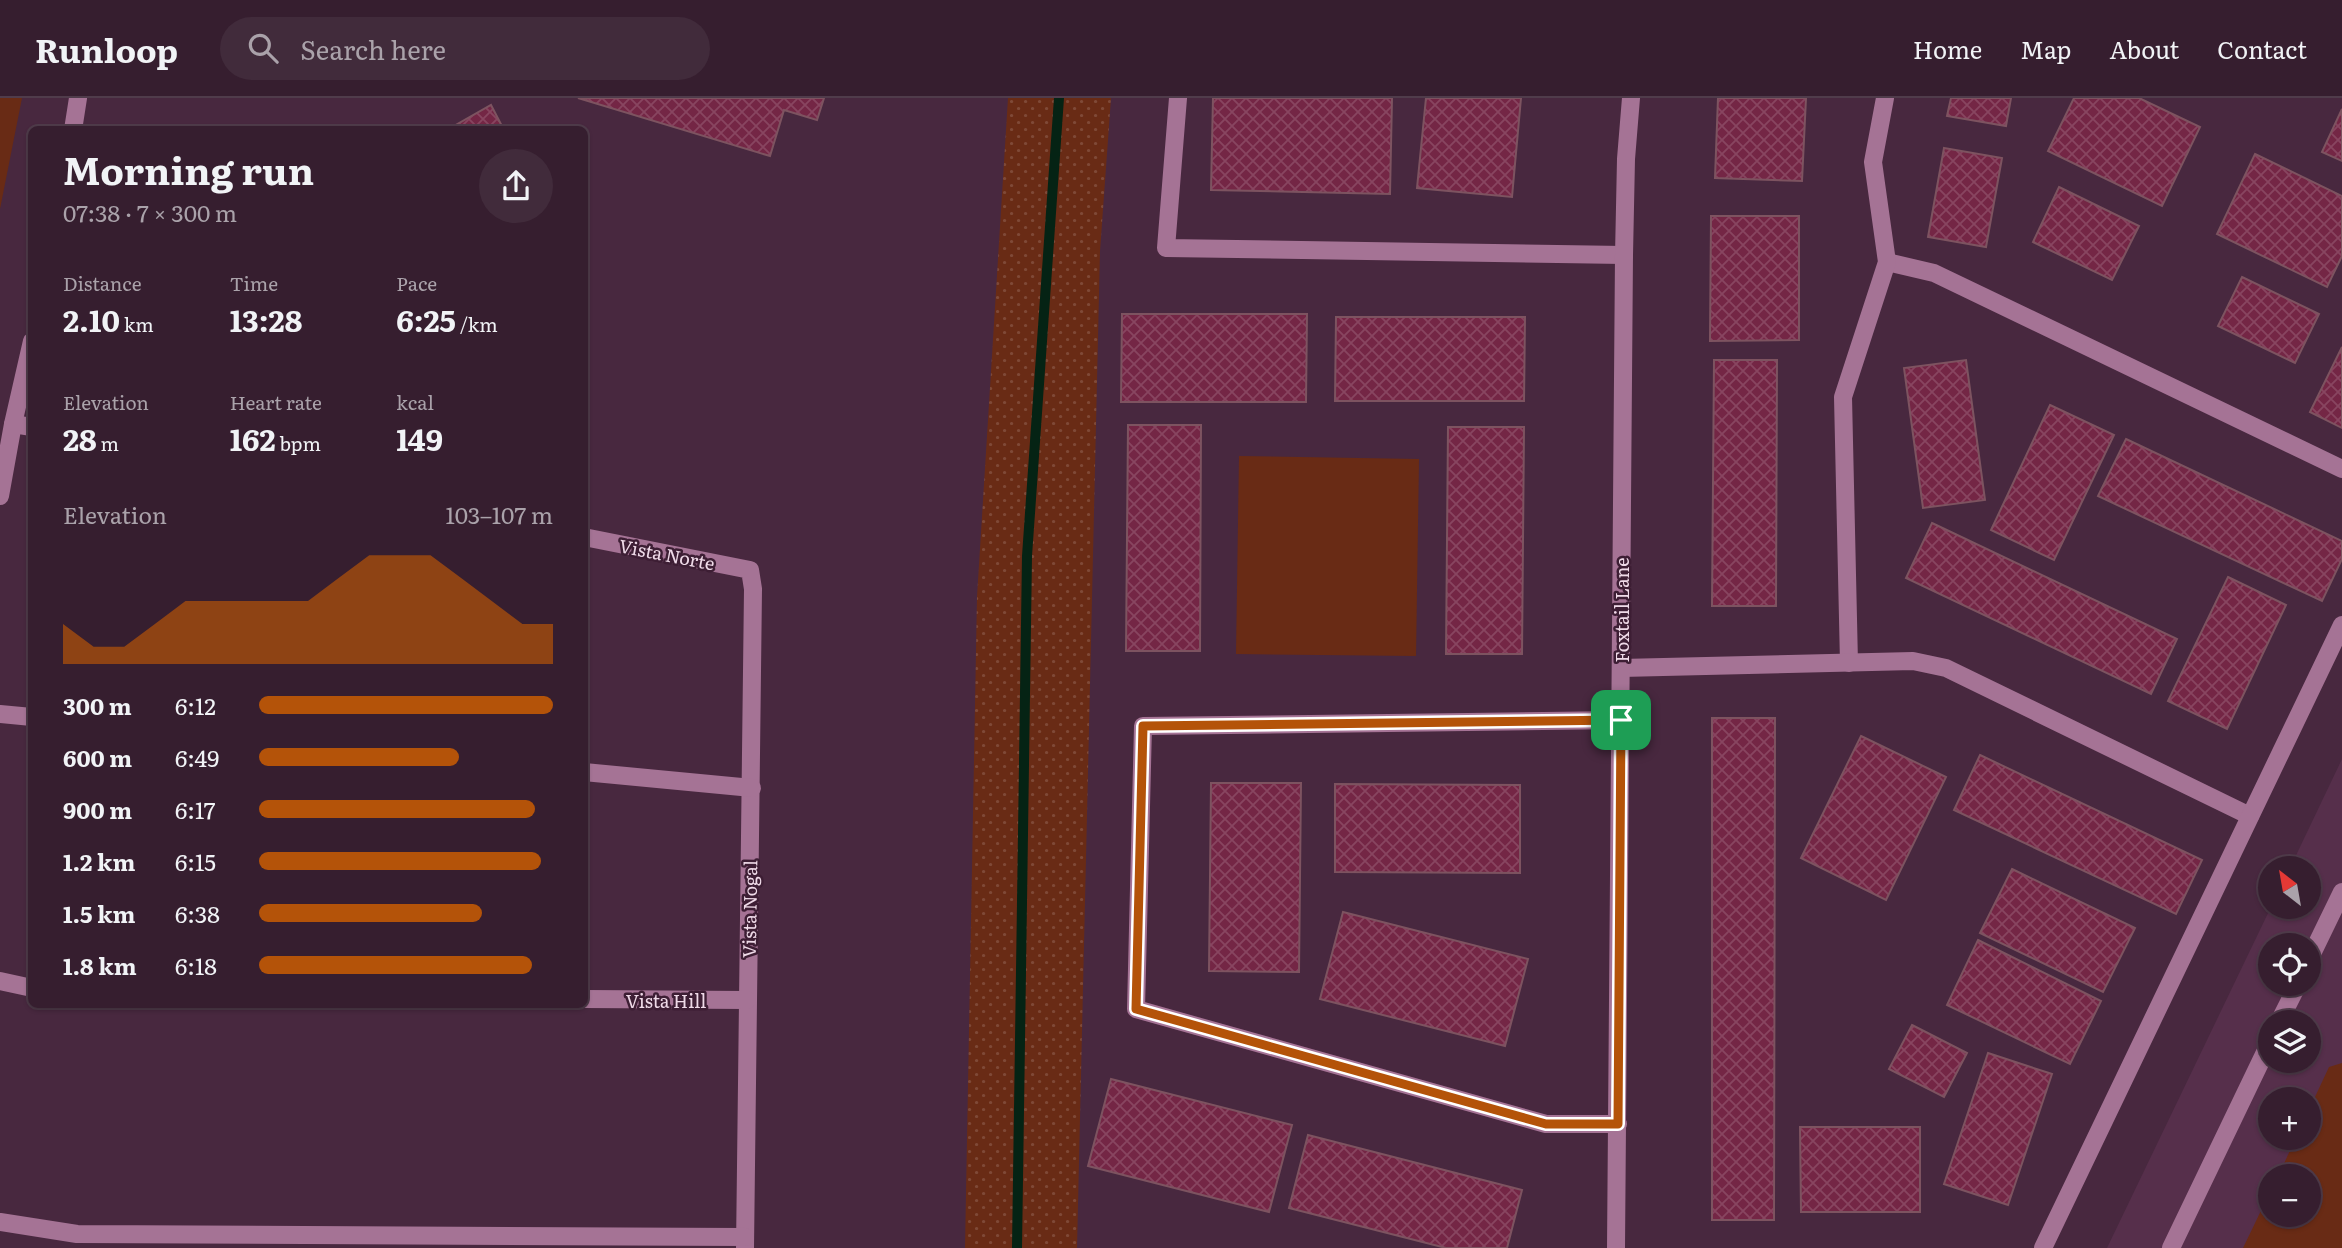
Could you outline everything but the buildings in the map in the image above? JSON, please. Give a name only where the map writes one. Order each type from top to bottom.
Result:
[{"type":"street","points":[[74,126],[78,98]]},
{"type":"street","points":[[1178,98],[1166,248],[1624,255]]},
{"type":"street","name":"Foxtail Lane","points":[[1616,1248],[1624,255],[1626,159],[1631,98]]},
{"type":"street","points":[[1849,663],[1843,397],[1887,262],[1873,162],[1885,98]]},
{"type":"street","points":[[1887,262],[1934,273],[2342,469]]},
{"type":"street","points":[[0,496],[28,358]]},
{"type":"street","points":[[13,424],[28,427]]},
{"type":"street","name":"Vista Norte","points":[[588,538],[750,570]]},
{"type":"street","name":"Vista Nogal","points":[[745,1242],[752,788],[753,589],[750,570]]},
{"type":"street","points":[[2043,1248],[2342,625]]},
{"type":"street","points":[[1621,668],[1913,661],[1946,668],[2250,816]]},
{"type":"street","points":[[0,714],[28,717]]},
{"type":"street","points":[[1618,1124],[1546,1124],[1136,1009],[1143,726],[1621,720]]},
{"type":"street","points":[[588,772],[752,788]]},
{"type":"street","points":[[2321,935],[2342,892]]},
{"type":"street","points":[[0,982],[28,987]]},
{"type":"street","name":"Vista Hill","points":[[588,999],[747,1000]]},
{"type":"street","points":[[2171,1248],[2258,1067]]},
{"type":"street","points":[[0,1222],[77,1234],[745,1242]]},
{"type":"shaded area","points":[[0,98],[22,98],[0,209]]},
{"type":"shaded area","points":[[1008,98],[1111,98],[1100,251],[1077,1248],[965,1248],[977,597]]},
{"type":"shaded area","points":[[1239,456],[1419,459],[1416,656],[1236,654]]},
{"type":"shaded area","points":[[2342,759],[2342,1248],[2107,1248],[2258,934],[2258,996],[2321,996],[2321,933],[2258,933],[2265,919],[2321,919],[2321,856],[2296,856]]},
{"type":"shaded area","points":[[2342,1063],[2342,1248],[2243,1248],[2258,1217],[2258,1227],[2321,1227],[2321,1164],[2284,1164],[2290,1150],[2321,1150],[2320,1087],[2329,1067]]},
{"type":"waterway","points":[[1017,1248],[1027,556],[1059,98]]},
{"type":"route","points":[[1621,720],[1618,1124],[1546,1124],[1136,1009],[1143,726],[1621,720]]}]
